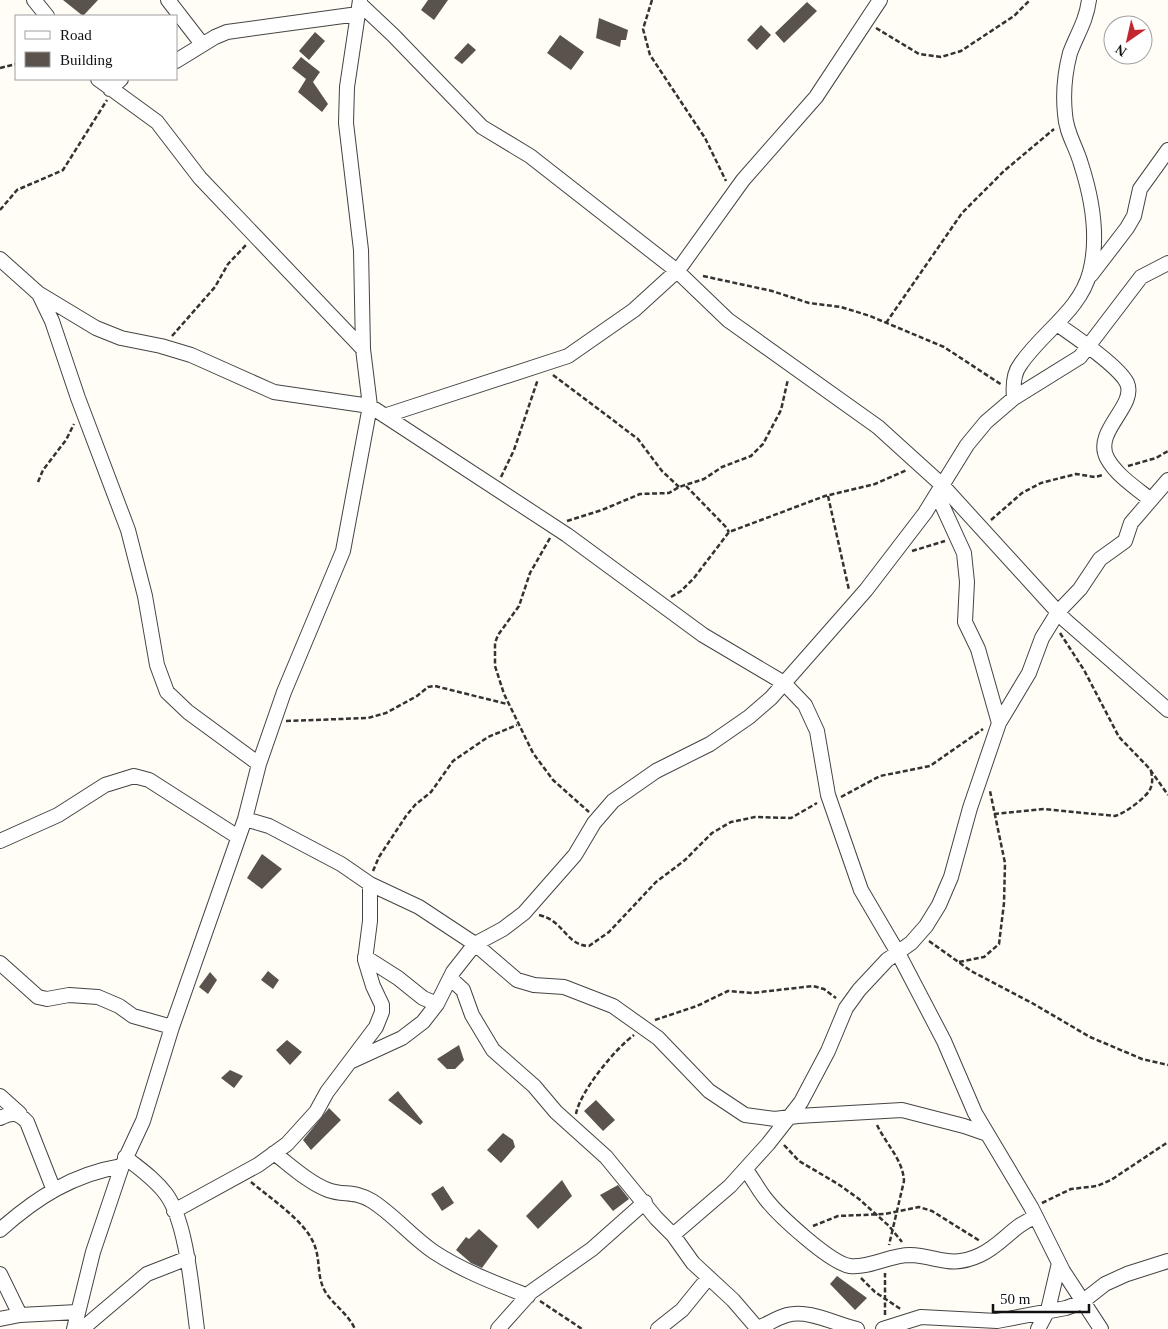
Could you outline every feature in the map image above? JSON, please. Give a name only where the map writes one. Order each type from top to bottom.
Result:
[{"type":"street","points":[[34,0],[46,15]]},
{"type":"street","points":[[168,0],[202,44]]},
{"type":"street","points":[[387,415],[478,384],[543,366],[568,356],[634,310],[677,270],[732,194],[770,147],[816,97],[864,21],[880,0]]},
{"type":"street","points":[[1088,0],[1085,23],[1068,61],[1065,114],[1070,138],[1081,163],[1092,215],[1095,237],[1094,259],[1089,278]]},
{"type":"street","points":[[178,60],[202,44],[227,32],[359,6]]},
{"type":"street","points":[[359,6],[399,41],[482,127],[530,156],[677,270],[728,320],[788,365],[854,408],[924,470],[939,490],[980,527],[1056,616],[1168,710]]},
{"type":"street","points":[[74,1329],[93,1252],[124,1162],[143,1121],[172,1027],[245,819],[259,764],[284,692],[343,551],[370,406],[363,349],[361,250],[346,123],[347,87],[359,6]]},
{"type":"street","points":[[100,80],[115,86],[157,122],[200,178],[363,349]]},
{"type":"street","points":[[1014,398],[1013,384],[1019,366],[1076,301],[1089,278],[1127,228],[1134,216],[1140,189],[1168,150]]},
{"type":"street","points":[[0,259],[38,293],[96,328],[121,338],[161,346],[191,355],[274,392],[370,406],[387,415],[494,489],[556,528],[703,635],[784,683],[805,705],[817,731],[829,798],[861,890],[898,953],[944,1041],[975,1114],[1034,1212],[1060,1264],[1082,1302],[1101,1329]]},
{"type":"street","points":[[352,1061],[402,1038],[423,1022],[437,1004],[450,978],[474,944],[503,929],[524,913],[575,855],[597,820],[613,802],[656,770],[710,744],[749,717],[784,683],[851,609],[939,490],[976,433],[1014,398],[1080,356],[1142,277],[1168,263]]},
{"type":"street","points":[[38,293],[54,326],[78,398],[128,530],[145,596],[157,665],[167,692],[188,712],[259,764]]},
{"type":"street","points":[[1057,324],[1122,376],[1129,391],[1105,442],[1106,456],[1113,467],[1151,500]]},
{"type":"street","points":[[673,1235],[715,1200],[746,1170],[788,1119],[801,1102],[815,1076],[846,1008],[870,976],[920,934],[945,893],[999,723],[1029,673],[1036,652],[1056,616],[1080,589],[1100,559],[1125,541],[1131,523],[1168,480]]},
{"type":"street","points":[[939,490],[958,538],[967,573],[965,622],[978,649],[999,723]]},
{"type":"street","points":[[0,840],[58,815],[105,785],[134,776],[149,780],[238,837]]},
{"type":"street","points":[[245,819],[269,826],[341,864],[370,884],[420,907],[474,944],[517,980],[534,985],[564,987],[613,1006],[672,1050],[709,1091],[738,1112],[750,1117],[788,1119],[798,1116],[902,1110],[964,1126],[986,1134]]},
{"type":"street","points":[[174,1211],[287,1144],[305,1126],[376,1027],[383,1008],[366,968],[370,921],[370,884]]},
{"type":"street","points":[[366,957],[398,978],[423,998],[437,1004]]},
{"type":"street","points":[[0,963],[38,997],[47,999],[69,995],[98,997],[119,1006],[133,1016],[172,1027]]},
{"type":"street","points":[[450,978],[463,990],[472,1016],[493,1050],[534,1086],[556,1112],[606,1156],[673,1235],[682,1250],[708,1278],[733,1300],[757,1329],[786,1316],[797,1314],[857,1329]]},
{"type":"street","points":[[0,1096],[27,1122],[53,1188]]},
{"type":"street","points":[[0,1118],[10,1112],[20,1114]]},
{"type":"street","points":[[274,1153],[322,1187],[333,1191],[360,1195],[370,1200],[434,1251],[454,1264],[484,1279],[528,1296]]},
{"type":"street","points":[[0,1230],[53,1188],[97,1170],[124,1162],[156,1183],[167,1194],[188,1258],[197,1329]]},
{"type":"street","points":[[746,1170],[764,1197],[800,1232],[832,1258],[850,1266],[910,1255],[950,1263],[980,1255],[1034,1212]]},
{"type":"street","points":[[498,1329],[528,1296],[592,1249],[645,1202]]},
{"type":"street","points":[[82,1329],[147,1274],[188,1258]]},
{"type":"street","points":[[885,1329],[914,1318],[933,1317],[997,1321],[1022,1318],[1082,1302],[1105,1284],[1128,1274],[1168,1261]]},
{"type":"street","points":[[1038,1329],[1048,1310],[1060,1264]]},
{"type":"street","points":[[0,1274],[20,1315]]},
{"type":"street","points":[[658,1329],[682,1310],[708,1278]]},
{"type":"street","points":[[0,1319],[20,1315],[77,1312]]},
{"type":"path","points":[[652,0],[645,19],[644,29],[650,55],[705,138],[732,194]]},
{"type":"path","points":[[864,21],[906,48],[919,54],[941,57],[961,51],[1014,16],[1030,0]]},
{"type":"path","points":[[0,68],[15,64]]},
{"type":"path","points":[[0,210],[17,190],[63,170],[115,86]]},
{"type":"path","points":[[886,323],[962,213],[1004,171],[1050,132],[1065,114]]},
{"type":"path","points":[[161,346],[215,287],[228,264],[238,252],[256,237]]},
{"type":"path","points":[[700,276],[772,291],[809,303],[841,307],[929,339],[958,354],[1004,386],[1014,398]]},
{"type":"path","points":[[597,820],[553,780],[533,753],[517,725],[508,704],[495,666],[495,643],[519,606],[530,573],[560,523],[602,510],[640,494],[669,493],[679,487],[704,479],[722,466],[751,456],[762,444],[785,397],[788,365]]},
{"type":"path","points":[[494,489],[514,450],[543,366],[638,439],[662,471],[679,487]]},
{"type":"path","points":[[38,482],[43,470],[66,440],[75,420]]},
{"type":"path","points":[[980,527],[1000,515],[1034,486],[1054,478],[1076,474],[1099,477],[1113,467],[1156,458],[1168,451]]},
{"type":"path","points":[[660,602],[681,591],[729,532],[828,495],[875,484],[908,470],[924,470]]},
{"type":"path","points":[[686,486],[706,505],[729,532]]},
{"type":"path","points":[[828,495],[851,609]]},
{"type":"path","points":[[889,558],[958,538]]},
{"type":"path","points":[[1056,616],[1062,639],[1090,682],[1114,731],[1151,771],[1168,795]]},
{"type":"path","points":[[275,722],[368,718],[401,705],[428,687],[435,686],[508,704]]},
{"type":"path","points":[[524,913],[552,919],[575,942],[589,946],[608,932],[656,882],[685,860],[712,833],[731,822],[755,817],[791,818],[829,798],[880,776],[930,766],[994,722],[999,723]]},
{"type":"path","points":[[370,884],[378,858],[390,838],[415,804],[431,792],[453,761],[488,737],[517,725]]},
{"type":"path","points":[[959,962],[984,957],[999,944],[1004,903],[1004,863],[985,770]]},
{"type":"path","points":[[994,814],[1044,809],[1115,816],[1123,814],[1150,790],[1152,784],[1151,771]]},
{"type":"path","points":[[920,934],[959,962],[1005,991],[1032,1003],[1117,1050],[1142,1059],[1168,1064]]},
{"type":"path","points":[[577,1131],[576,1112],[579,1105],[612,1054],[661,1017],[696,1006],[728,991],[752,992],[813,986],[824,989],[846,1008]]},
{"type":"path","points":[[874,1112],[884,1139],[902,1166],[904,1182],[885,1261],[885,1329]]},
{"type":"path","points":[[776,1133],[784,1145],[799,1160],[848,1190],[892,1232]]},
{"type":"path","points":[[1034,1212],[1071,1189],[1097,1186],[1111,1180],[1168,1142]]},
{"type":"path","points":[[241,1173],[293,1218],[314,1242],[319,1275],[325,1292],[350,1320],[354,1329]]},
{"type":"path","points":[[800,1232],[838,1216],[927,1208],[971,1233],[987,1251]]},
{"type":"path","points":[[850,1266],[864,1282],[914,1318]]},
{"type":"path","points":[[528,1296],[550,1307],[582,1329]]},
{"type":"building","points":[[63,0],[98,0],[82,15]]},
{"type":"building","points":[[428,0],[448,0],[434,20],[421,10]]},
{"type":"building","points":[[807,2],[817,11],[784,43],[775,33]]},
{"type":"building","points":[[599,18],[628,30],[626,40],[621,40],[620,47],[596,38]]},
{"type":"building","points":[[761,25],[771,35],[757,50],[747,40]]},
{"type":"building","points":[[315,32],[325,41],[309,60],[299,51]]},
{"type":"building","points":[[560,35],[584,52],[571,70],[547,53]]},
{"type":"building","points":[[468,43],[476,50],[462,64],[454,58]]},
{"type":"building","points":[[301,57],[320,72],[313,82],[328,104],[322,112],[298,92],[306,79],[292,68]]},
{"type":"building","points":[[262,854],[282,869],[262,889],[247,878]]},
{"type":"building","points":[[268,971],[279,980],[273,989],[261,980]]},
{"type":"building","points":[[210,972],[217,980],[208,994],[199,987]]},
{"type":"building","points":[[287,1040],[302,1052],[290,1065],[276,1050]]},
{"type":"building","points":[[459,1045],[464,1060],[455,1069],[447,1069],[437,1059]]},
{"type":"building","points":[[230,1070],[243,1076],[234,1088],[221,1078]]},
{"type":"building","points":[[398,1091],[423,1122],[420,1125],[388,1100]]},
{"type":"building","points":[[596,1100],[615,1120],[603,1131],[584,1111]]},
{"type":"building","points":[[329,1108],[341,1120],[311,1150],[303,1140]]},
{"type":"building","points":[[503,1133],[513,1140],[515,1147],[501,1163],[487,1150]]},
{"type":"building","points":[[562,1180],[572,1196],[538,1229],[526,1216]]},
{"type":"building","points":[[618,1185],[629,1199],[613,1211],[600,1195]]},
{"type":"building","points":[[443,1186],[454,1203],[442,1211],[431,1194]]},
{"type":"building","points":[[479,1229],[498,1246],[482,1268],[471,1263],[456,1250],[466,1237],[469,1239]]},
{"type":"building","points":[[837,1276],[867,1298],[855,1310],[830,1284]]}]
